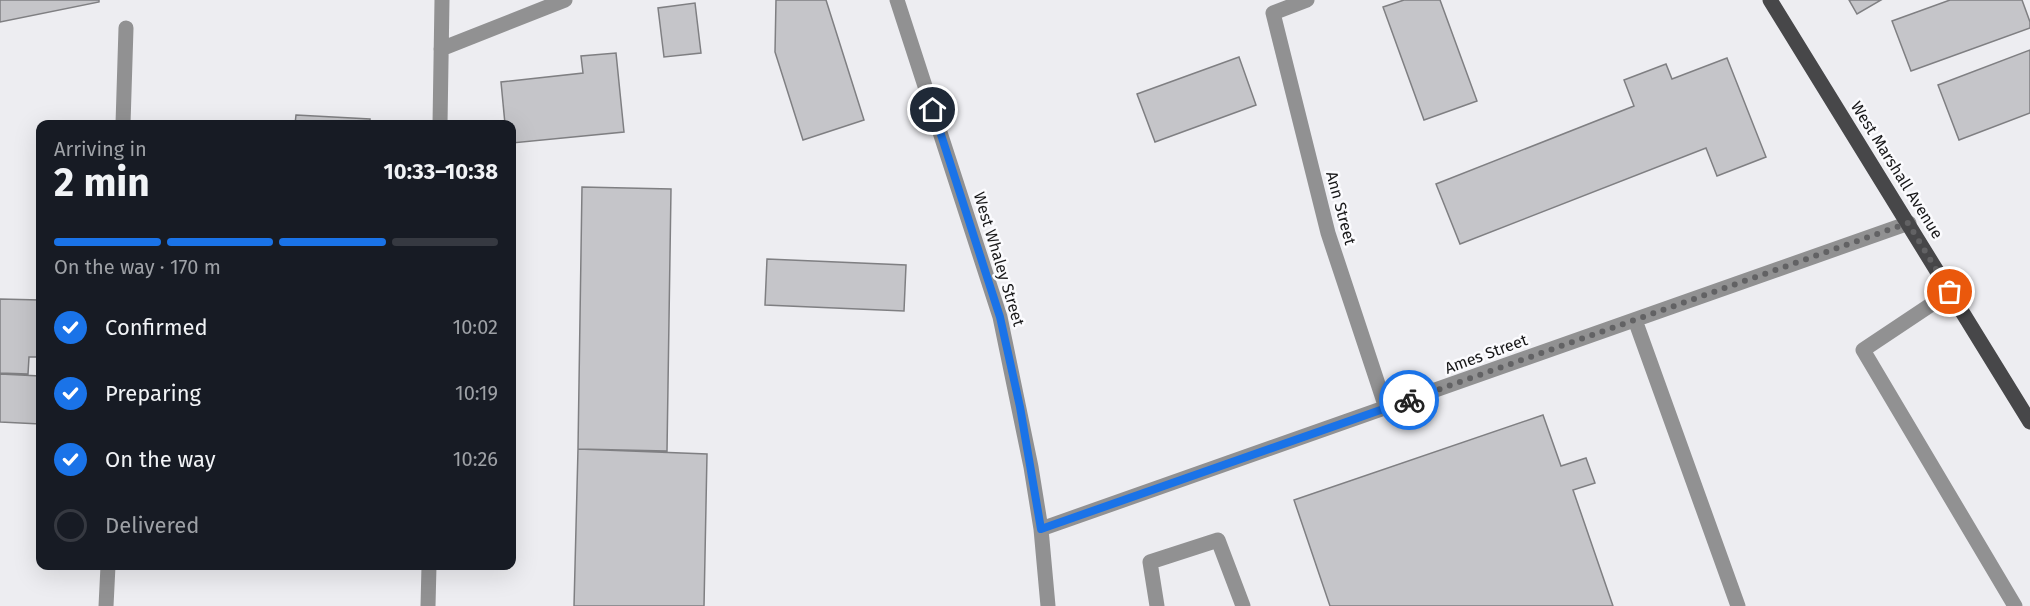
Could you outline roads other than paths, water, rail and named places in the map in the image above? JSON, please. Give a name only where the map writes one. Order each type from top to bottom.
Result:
[{"type":"main road","name":"West Marshall Avenue","points":[[1770,0],[2030,422]]},
{"type":"street","points":[[440,120],[442,0]]},
{"type":"street","points":[[441,49],[565,0]]},
{"type":"street","name":"West Whaley Street","points":[[897,0],[1000,317],[1020,407],[1041,529],[1048,606]]},
{"type":"street","name":"Ann Street","points":[[1307,0],[1274,13],[1328,233],[1386,408]]},
{"type":"street","points":[[123,120],[126,28]]},
{"type":"street","name":"Ames Street","points":[[1041,529],[1908,223]]},
{"type":"street","points":[[1950,292],[1863,350],[2015,606]]},
{"type":"street","points":[[1635,320],[1738,606]]},
{"type":"street","points":[[1157,606],[1150,562],[1218,540],[1243,606]]},
{"type":"street","points":[[106,606],[108,570]]},
{"type":"street","points":[[428,606],[429,570]]}]
